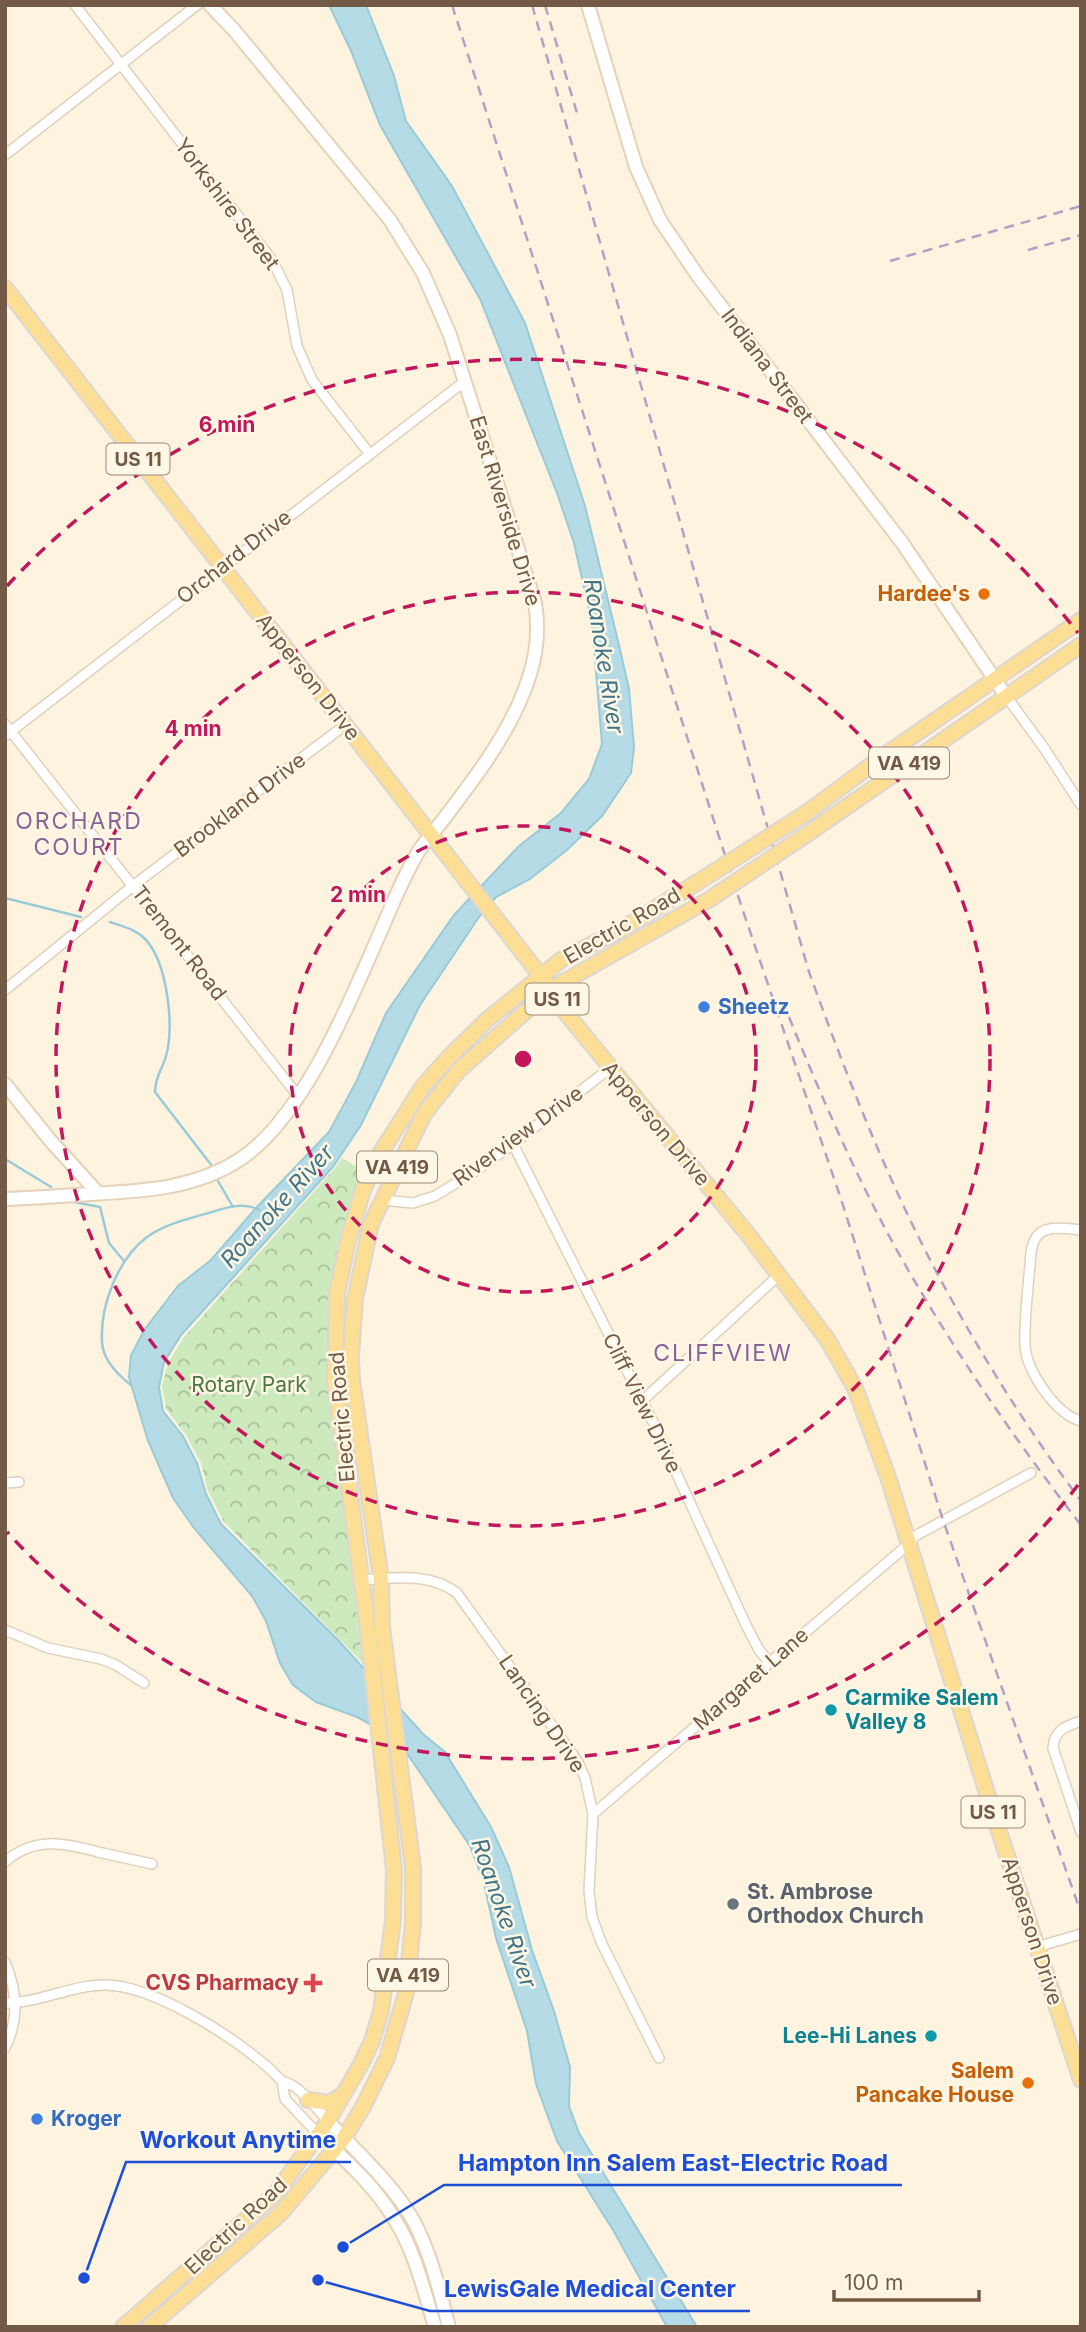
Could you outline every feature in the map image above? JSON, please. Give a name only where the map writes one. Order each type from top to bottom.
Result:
[{"type":"main road","name":"Apperson Drive","points":[[5,288],[541,975],[565,1012],[750,1237],[827,1339],[855,1388],[878,1446],[1081,2080]]},
{"type":"main road","name":"VA 419","points":[[993,679],[1081,620]]},
{"type":"main road","name":"VA 419","points":[[1006,696],[1081,645]]},
{"type":"main road","name":"Electric Road","points":[[149,2327],[281,2213],[344,2138],[387,2058],[406,1993],[414,1896],[406,1800],[375,1629],[360,1580],[335,1381],[337,1293],[353,1222],[376,1160],[423,1086],[488,1019],[541,975],[561,960],[624,928],[806,813],[993,679]]},
{"type":"main road","name":"Electric Road","points":[[123,2327],[275,2194],[328,2121],[372,2041],[386,1979],[395,1892],[375,1629],[381,1579],[351,1357],[355,1299],[363,1252],[371,1224],[410,1139],[436,1098],[475,1054],[551,989],[710,899],[1006,696]]},
{"type":"main road","points":[[309,2100],[330,2103],[344,2095]]},
{"type":"street","name":"Yorkshire Street","points":[[75,5],[272,260],[287,290],[297,346],[312,380],[369,453]]},
{"type":"street","points":[[5,155],[197,5]]},
{"type":"street","name":"East Riverside Drive","points":[[5,1199],[165,1188],[211,1175],[259,1144],[299,1097],[340,1021],[419,850],[487,763],[508,726],[533,667],[538,633],[535,603],[450,335],[434,295],[402,237],[234,30],[210,5]]},
{"type":"street","name":"Indiana Street","points":[[588,5],[636,167],[660,220],[698,276],[903,544],[1006,696]]},
{"type":"street","name":"Orchard Drive","points":[[7,730],[464,381]]},
{"type":"street","points":[[1006,696],[1081,804]]},
{"type":"street","name":"Brookland Drive","points":[[5,990],[134,885],[345,725]]},
{"type":"street","name":"Tremont Road","points":[[7,730],[134,885],[299,1097]]},
{"type":"street","name":"Riverview Drive","points":[[382,1200],[413,1203],[424,1200],[474,1172],[610,1068]]},
{"type":"street","points":[[5,1084],[98,1194]]},
{"type":"street","name":"Cliff View Drive","points":[[513,1144],[642,1401],[746,1625],[759,1650],[769,1662]]},
{"type":"street","points":[[5,1192],[20,1199]]},
{"type":"street","points":[[1081,1230],[1051,1228],[1035,1238],[1025,1348],[1046,1394],[1064,1413],[1081,1420]]},
{"type":"street","points":[[642,1401],[779,1275]]},
{"type":"street","name":"Margaret Lane","points":[[593,1814],[922,1531],[1031,1473]]},
{"type":"street","points":[[5,1483],[19,1482]]},
{"type":"street","name":"Lancing Drive","points":[[360,1580],[424,1579],[448,1586],[457,1593],[578,1762],[593,1814],[589,1891],[592,1917],[602,1944],[659,2058]]},
{"type":"street","points":[[5,1630],[48,1648],[101,1659],[116,1665],[144,1684]]},
{"type":"street","points":[[1081,1721],[1060,1730],[1054,1741],[1054,1748],[1081,1832]]},
{"type":"street","points":[[5,1862],[33,1845],[57,1842],[152,1864]]},
{"type":"street","points":[[1037,1947],[1081,1934]]},
{"type":"street","points":[[5,1962],[14,2024],[5,2048]]},
{"type":"street","points":[[10,2003],[89,1986],[106,1985],[142,1992],[175,2006],[239,2044],[309,2100],[397,2196],[419,2235],[449,2327]]},
{"type":"street","points":[[282,2081],[285,2099],[354,2167],[379,2197],[407,2241],[435,2327]]},
{"type":"street","points":[[407,2241],[419,2235]]},
{"type":"green space","name":"Rotary Park","points":[[342,1158],[364,1171],[346,1221],[333,1273],[328,1354],[332,1409],[363,1663],[224,1522],[208,1491],[201,1463],[186,1435],[166,1409],[162,1386],[168,1363],[184,1337]]},
{"type":"water","name":"Roanoke River","points":[[329,5],[366,5],[394,76],[406,121],[452,186],[525,323],[585,506],[618,641],[629,689],[634,747],[631,773],[602,816],[567,850],[530,879],[496,897],[479,917],[420,1005],[361,1125],[333,1167],[181,1335],[164,1362],[159,1387],[163,1411],[183,1436],[197,1463],[206,1494],[221,1524],[338,1640],[424,1735],[445,1752],[491,1827],[509,1867],[532,1950],[554,2011],[570,2067],[569,2106],[579,2133],[697,2327],[667,2327],[613,2230],[557,2141],[536,2084],[527,2031],[496,1938],[484,1883],[470,1846],[406,1752],[379,1729],[357,1717],[316,1702],[293,1685],[280,1663],[266,1621],[252,1596],[194,1528],[173,1498],[148,1441],[129,1377],[131,1355],[145,1329],[178,1286],[211,1260],[256,1208],[329,1132],[356,1082],[386,1013],[454,915],[519,846],[561,813],[589,779],[602,744],[592,623],[574,543],[557,493],[480,299],[380,125],[351,51]]},
{"type":"waterway","points":[[5,898],[81,917]]},
{"type":"waterway","points":[[110,922],[128,928],[144,938],[158,962],[167,994],[170,1028],[166,1056],[157,1078],[155,1092],[212,1166]]},
{"type":"waterway","points":[[5,1159],[51,1187]]},
{"type":"waterway","points":[[218,1181],[233,1207]]},
{"type":"waterway","points":[[74,1202],[100,1207],[109,1243],[124,1261]]},
{"type":"waterway","name":"Roanoke River","points":[[131,1385],[108,1361],[102,1342],[108,1298],[127,1257],[147,1237],[178,1222],[236,1206],[259,1210]]},
{"type":"railway","points":[[452,5],[740,902],[841,1199],[943,1520],[1081,1913]]},
{"type":"railway","points":[[532,5],[809,972],[877,1146],[941,1281],[1017,1409],[1081,1501]]},
{"type":"railway","points":[[545,5],[577,113]]},
{"type":"railway","points":[[890,261],[1081,206]]},
{"type":"railway","points":[[1028,250],[1081,235]]},
{"type":"railway","points":[[789,1017],[848,1153],[898,1253],[975,1377],[1081,1525]]},
{"type":"place","name":"Hardee's","points":[[984,594]]},
{"type":"place","name":"Sheetz","points":[[704,1007]]},
{"type":"place","name":"Carmike Salem Valley 8","points":[[831,1710]]},
{"type":"place","name":"St. Ambrose Orthodox Church","points":[[733,1904]]},
{"type":"place","name":"CVS Pharmacy","points":[[313,1983]]},
{"type":"place","name":"Lee-Hi Lanes","points":[[931,2036]]},
{"type":"place","name":"Salem Pancake House","points":[[1028,2083]]},
{"type":"place","name":"Kroger","points":[[37,2119]]},
{"type":"place","name":"Hampton Inn Salem East-Electric Road","points":[[343,2247]]},
{"type":"place","name":"Workout Anytime","points":[[84,2278]]},
{"type":"place","name":"LewisGale Medical Center","points":[[318,2280]]},
{"type":"district","name":"ORCHARD COURT","points":[[79,834]]},
{"type":"district","name":"CLIFFVIEW","points":[[723,1353]]}]
